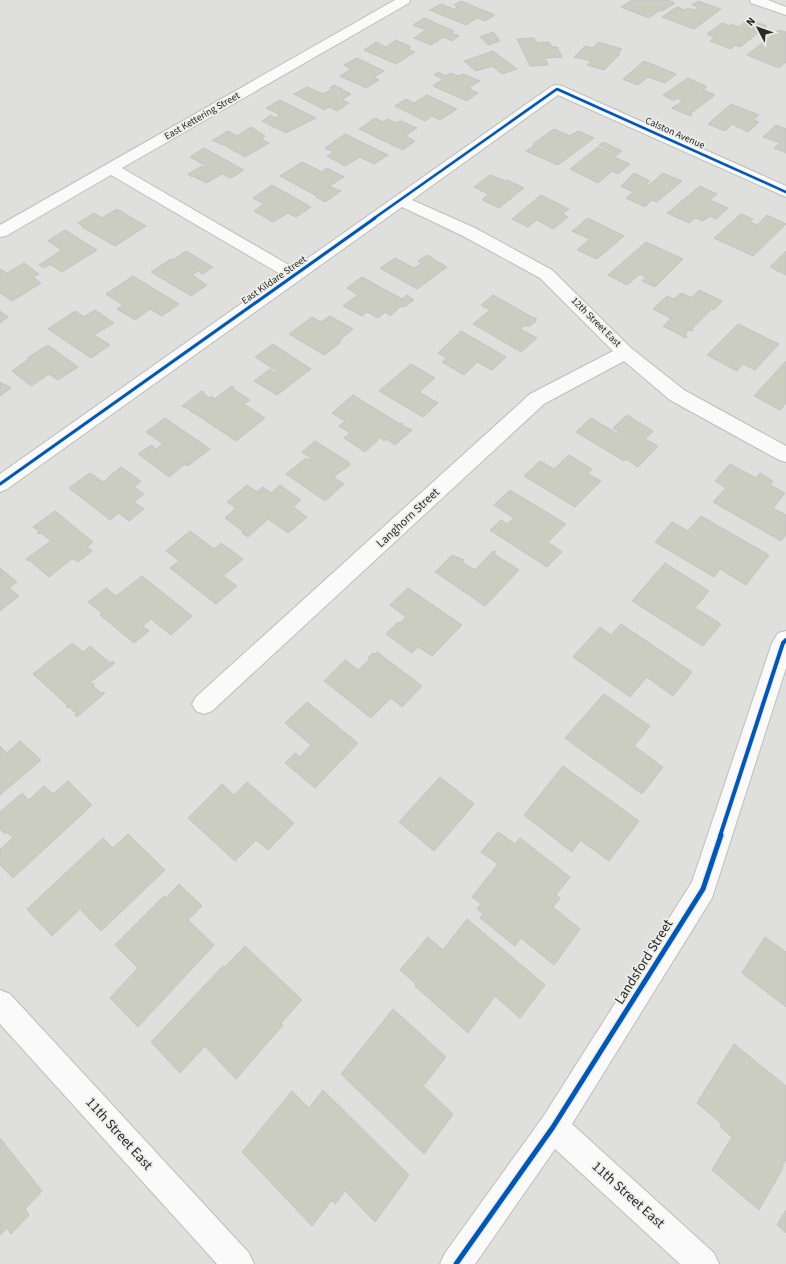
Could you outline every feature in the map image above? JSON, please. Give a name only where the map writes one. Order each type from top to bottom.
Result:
[{"type":"street","name":"East Kettering Street","points":[[0,232],[404,0]]},
{"type":"street","points":[[756,0],[786,11]]},
{"type":"street","name":"Calston Avenue","points":[[557,89],[786,192]]},
{"type":"street","name":"East Kildare Street","points":[[0,484],[557,89]]},
{"type":"street","points":[[111,168],[294,275]]},
{"type":"street","name":"12th Street East","points":[[400,200],[469,232],[546,274],[626,352],[677,395],[786,455]]},
{"type":"street","name":"Langhorn Street","points":[[204,704],[537,399],[626,352]]},
{"type":"street","name":"Landsford Street","points":[[456,1264],[553,1127],[703,890],[781,650],[786,640]]},
{"type":"street","name":"11th Street East","points":[[0,1004],[238,1264]]},
{"type":"street","name":"11th Street East","points":[[553,1127],[703,1264]]},
{"type":"building","points":[[632,0],[668,0],[675,3],[662,11],[660,10],[649,18],[621,7]]},
{"type":"building","points":[[461,1],[495,15],[485,21],[477,18],[466,25],[430,10],[441,4],[454,9],[458,7],[454,5]]},
{"type":"building","points":[[698,1],[721,9],[694,29],[662,17],[677,7],[685,10],[688,8],[694,10],[698,7],[692,5]]},
{"type":"building","points":[[424,18],[454,31],[451,33],[459,36],[452,41],[444,37],[431,45],[414,38],[426,30],[413,25]]},
{"type":"building","points":[[748,19],[767,26],[740,47],[735,45],[731,49],[710,41],[715,38],[707,34],[722,23],[730,26],[732,24],[739,27]]},
{"type":"building","points":[[779,30],[786,32],[786,62],[779,68],[747,55]]},
{"type":"building","points":[[493,32],[500,41],[488,45],[480,37]]},
{"type":"building","points":[[534,38],[537,43],[549,42],[552,47],[557,47],[562,57],[545,58],[548,65],[530,66],[517,39]]},
{"type":"building","points":[[396,40],[411,47],[407,49],[415,52],[396,64],[364,50],[376,42],[386,47]]},
{"type":"building","points":[[598,42],[622,49],[618,53],[620,54],[604,70],[587,65],[591,61],[574,57],[585,46],[593,48]]},
{"type":"building","points":[[493,51],[517,69],[502,74],[492,66],[476,71],[464,61]]},
{"type":"building","points":[[357,58],[384,71],[374,77],[379,80],[366,88],[340,76],[351,69],[344,65]]},
{"type":"building","points":[[644,61],[676,74],[665,83],[648,77],[638,85],[623,79]]},
{"type":"building","points":[[438,72],[446,76],[450,73],[459,76],[463,74],[480,81],[468,88],[478,93],[467,101],[433,86],[443,79],[434,75]]},
{"type":"building","points":[[688,78],[707,87],[703,90],[715,95],[690,114],[692,115],[690,116],[672,108],[683,101],[677,98],[672,100],[663,95]]},
{"type":"building","points":[[334,85],[351,94],[342,100],[349,103],[337,111],[329,107],[325,110],[294,94],[307,87],[323,94],[332,89],[330,88]]},
{"type":"building","points":[[427,95],[457,109],[440,120],[432,116],[425,121],[395,106],[406,99],[414,103]]},
{"type":"building","points":[[280,100],[316,118],[286,133],[262,121],[271,115],[275,118],[280,115],[266,108]]},
{"type":"building","points":[[731,104],[759,115],[753,120],[759,122],[748,132],[732,124],[725,131],[708,124]]},
{"type":"building","points":[[375,118],[383,122],[388,119],[396,123],[401,121],[417,128],[405,136],[415,141],[403,150],[359,129]]},
{"type":"building","points":[[776,125],[786,129],[786,153],[774,148],[780,143],[763,137]]},
{"type":"building","points":[[251,127],[265,136],[261,139],[269,143],[245,157],[212,141],[228,131],[237,136]]},
{"type":"building","points":[[554,129],[570,136],[578,131],[594,138],[558,165],[526,151]]},
{"type":"building","points":[[345,134],[388,155],[374,164],[360,157],[345,166],[327,156],[334,152],[325,148]]},
{"type":"building","points":[[603,142],[622,151],[614,157],[630,164],[618,174],[612,171],[598,183],[570,169],[598,147],[612,153],[614,152],[599,145]]},
{"type":"building","points":[[204,148],[244,170],[231,178],[222,174],[206,183],[193,176],[192,177],[188,174],[202,166],[206,168],[208,167],[190,157]]},
{"type":"building","points":[[302,162],[322,172],[327,168],[344,177],[329,186],[341,191],[325,202],[280,176]]},
{"type":"building","points":[[634,173],[650,181],[646,184],[649,185],[663,173],[682,181],[657,202],[652,200],[645,207],[626,198],[633,192],[621,186]]},
{"type":"building","points":[[490,175],[505,181],[507,180],[524,188],[499,208],[482,200],[488,194],[474,187]]},
{"type":"building","points":[[272,185],[311,207],[296,217],[288,213],[273,222],[254,211],[264,204],[253,198]]},
{"type":"building","points":[[700,186],[717,194],[710,200],[728,208],[716,219],[710,216],[703,221],[695,218],[689,223],[667,213]]},
{"type":"building","points":[[541,195],[569,209],[562,214],[568,217],[553,229],[537,220],[528,227],[512,219]]},
{"type":"building","points":[[117,209],[146,226],[115,246],[82,227],[83,226],[78,223],[94,213],[102,218]]},
{"type":"building","points":[[741,214],[753,219],[750,222],[757,225],[767,215],[786,224],[753,256],[714,238]]},
{"type":"building","points":[[588,218],[624,236],[597,259],[577,250],[590,239],[572,231]]},
{"type":"building","points":[[65,230],[97,250],[62,272],[50,264],[44,268],[39,265],[62,250],[48,241]]},
{"type":"building","points":[[646,242],[683,259],[655,287],[642,281],[646,277],[640,274],[627,285],[608,275]]},
{"type":"building","points":[[186,251],[213,267],[203,274],[198,271],[192,275],[207,285],[191,296],[151,272]]},
{"type":"building","points":[[786,251],[786,275],[770,267]]},
{"type":"building","points":[[427,255],[447,267],[417,289],[380,268],[395,258],[414,268],[422,263],[418,261]]},
{"type":"building","points":[[24,263],[39,274],[33,277],[41,283],[12,301],[0,293],[0,269],[7,273]]},
{"type":"building","points":[[133,276],[179,304],[162,316],[150,309],[135,320],[117,309],[123,305],[106,294]]},
{"type":"building","points":[[362,277],[402,299],[407,295],[414,300],[406,306],[400,307],[390,316],[385,312],[378,318],[367,312],[362,316],[343,306],[358,295],[347,288]]},
{"type":"building","points":[[699,290],[722,301],[692,329],[692,331],[689,330],[685,335],[687,336],[686,338],[663,326],[670,319],[672,319],[653,309],[667,296],[674,299],[681,293],[692,298]]},
{"type":"building","points":[[493,295],[534,318],[537,318],[534,320],[536,321],[530,326],[524,326],[520,329],[537,338],[521,352],[473,324],[490,310],[481,305]]},
{"type":"building","points":[[95,310],[114,323],[94,335],[110,345],[91,358],[48,329],[75,311],[84,317]]},
{"type":"building","points":[[0,311],[8,317],[0,323]]},
{"type":"building","points":[[330,316],[353,329],[339,341],[341,342],[324,355],[289,334],[312,317],[321,322]]},
{"type":"building","points":[[738,324],[779,344],[755,370],[743,364],[737,371],[707,355]]},
{"type":"building","points":[[461,331],[506,357],[492,370],[477,362],[464,375],[442,362],[447,358],[438,353]]},
{"type":"building","points":[[273,344],[311,369],[277,395],[254,381],[270,369],[275,373],[277,371],[255,357]]},
{"type":"building","points":[[48,345],[78,367],[58,380],[49,374],[31,386],[12,371],[29,359],[27,358]]},
{"type":"building","points":[[786,361],[786,403],[780,410],[754,396]]},
{"type":"building","points":[[411,364],[435,378],[419,392],[438,403],[423,417],[379,391]]},
{"type":"building","points":[[0,382],[11,388],[0,396]]},
{"type":"building","points":[[232,386],[234,387],[232,388],[250,400],[244,404],[265,418],[236,441],[191,412],[192,411],[182,406],[202,391],[209,398],[211,396],[214,398],[212,399],[213,400]]},
{"type":"building","points":[[353,395],[400,424],[403,424],[401,425],[412,430],[395,445],[386,439],[384,441],[381,437],[365,452],[344,438],[350,433],[339,426],[345,421],[332,413]]},
{"type":"building","points":[[627,415],[653,431],[645,439],[658,446],[638,467],[626,459],[624,461],[576,432],[591,418],[618,434],[620,432],[613,428]]},
{"type":"building","points":[[165,418],[210,449],[188,466],[185,464],[169,477],[138,454],[151,445],[156,449],[163,444],[146,432]]},
{"type":"building","points":[[315,441],[350,463],[350,465],[333,477],[344,484],[325,501],[286,474],[306,458],[309,460],[311,458],[302,452]]},
{"type":"building","points":[[569,455],[592,469],[588,474],[601,481],[575,507],[524,476],[540,461],[554,469]]},
{"type":"building","points":[[730,464],[756,478],[760,473],[773,481],[770,485],[785,493],[773,508],[786,515],[786,535],[781,541],[713,502],[726,488],[715,481]]},
{"type":"building","points":[[121,467],[141,481],[134,487],[144,494],[134,502],[144,509],[129,521],[119,513],[110,520],[69,488],[90,473],[103,482]]},
{"type":"building","points":[[247,485],[257,492],[263,487],[271,493],[280,485],[301,500],[293,507],[307,517],[288,533],[268,519],[248,537],[242,533],[244,532],[225,518],[236,508],[227,502]]},
{"type":"building","points":[[510,490],[566,524],[548,542],[562,552],[547,567],[490,530],[501,520],[507,524],[514,518],[494,505]]},
{"type":"building","points":[[55,511],[93,542],[87,547],[92,551],[78,562],[73,558],[49,577],[26,559],[51,541],[41,533],[38,534],[37,533],[39,531],[33,527]]},
{"type":"building","points":[[701,516],[769,555],[746,585],[720,569],[714,577],[655,542],[672,522],[688,531]]},
{"type":"building","points":[[190,531],[214,549],[221,543],[243,559],[223,576],[237,586],[216,604],[170,568],[179,561],[166,551]]},
{"type":"building","points":[[493,551],[496,552],[494,554],[519,570],[485,606],[435,572],[452,555],[464,560],[462,562],[475,570]]},
{"type":"building","points":[[665,563],[709,591],[695,608],[721,624],[703,646],[632,601]]},
{"type":"building","points":[[0,568],[17,582],[9,588],[19,596],[0,611]]},
{"type":"building","points":[[142,576],[192,616],[171,635],[151,619],[143,626],[149,631],[134,643],[100,615],[102,613],[88,602],[106,588],[116,596]]},
{"type":"building","points":[[408,588],[462,625],[432,656],[418,647],[412,653],[386,634],[398,622],[400,623],[406,617],[390,605]]},
{"type":"building","points":[[621,624],[692,672],[673,696],[647,677],[630,697],[573,657],[600,627],[611,635]]},
{"type":"building","points":[[72,643],[83,652],[90,646],[110,663],[112,661],[115,663],[89,683],[93,683],[93,686],[101,693],[105,693],[77,717],[75,715],[77,714],[69,707],[67,708],[67,705],[33,674]]},
{"type":"building","points":[[377,652],[422,686],[402,707],[391,698],[371,718],[324,681],[345,660],[358,670],[370,659],[368,658],[373,653],[375,654]]},
{"type":"building","points":[[604,694],[650,726],[634,746],[663,767],[642,794],[565,738]]},
{"type":"building","points":[[307,702],[358,743],[315,788],[285,763],[295,753],[300,757],[311,745],[285,723]]},
{"type":"building","points":[[20,741],[41,760],[0,795],[0,746],[7,753]]},
{"type":"building","points":[[563,766],[639,821],[609,861],[580,840],[572,852],[524,815]]},
{"type":"building","points":[[440,777],[474,804],[434,851],[399,822]]},
{"type":"building","points":[[68,781],[92,805],[13,878],[0,865],[0,849],[13,838],[7,832],[5,834],[0,829],[0,812],[22,793],[29,800],[44,786],[53,794]]},
{"type":"building","points":[[247,782],[294,823],[268,850],[256,840],[235,861],[188,818],[222,784],[234,795]]},
{"type":"building","points":[[498,832],[515,844],[520,838],[570,877],[556,895],[560,898],[553,907],[580,929],[554,965],[521,938],[515,946],[480,918],[483,914],[477,909],[481,904],[472,897],[498,864],[481,852]]},
{"type":"building","points":[[128,834],[165,870],[101,931],[80,909],[52,936],[27,909],[103,838],[113,848]]},
{"type":"building","points":[[179,884],[202,906],[188,920],[214,945],[138,1027],[110,998],[138,968],[115,945],[164,896],[166,898]]},
{"type":"building","points":[[467,919],[545,985],[520,1018],[495,996],[468,1033],[415,986],[416,984],[400,970],[428,937],[443,950]]},
{"type":"building","points":[[765,937],[786,952],[786,1007],[742,973]]},
{"type":"building","points":[[245,946],[302,1000],[281,1023],[283,1025],[236,1079],[205,1046],[180,1073],[151,1042],[223,966],[225,967]]},
{"type":"building","points":[[393,1009],[446,1057],[423,1086],[453,1114],[424,1154],[341,1074]]},
{"type":"building","points":[[734,1044],[786,1086],[786,1159],[782,1167],[783,1168],[759,1210],[712,1170],[732,1137],[720,1127],[722,1124],[697,1103]]},
{"type":"building","points":[[323,1090],[409,1175],[375,1222],[345,1191],[335,1204],[332,1200],[312,1226],[242,1152],[292,1091],[309,1108]]},
{"type":"building","points":[[0,1138],[42,1191],[25,1209],[29,1215],[11,1234],[7,1228],[0,1235]]},
{"type":"building","points":[[786,1210],[786,1233],[777,1225]]},
{"type":"cycle path","points":[[0,484],[557,89],[786,192]]},
{"type":"cycle path","points":[[456,1264],[553,1127],[703,889],[783,643],[786,640]]}]
